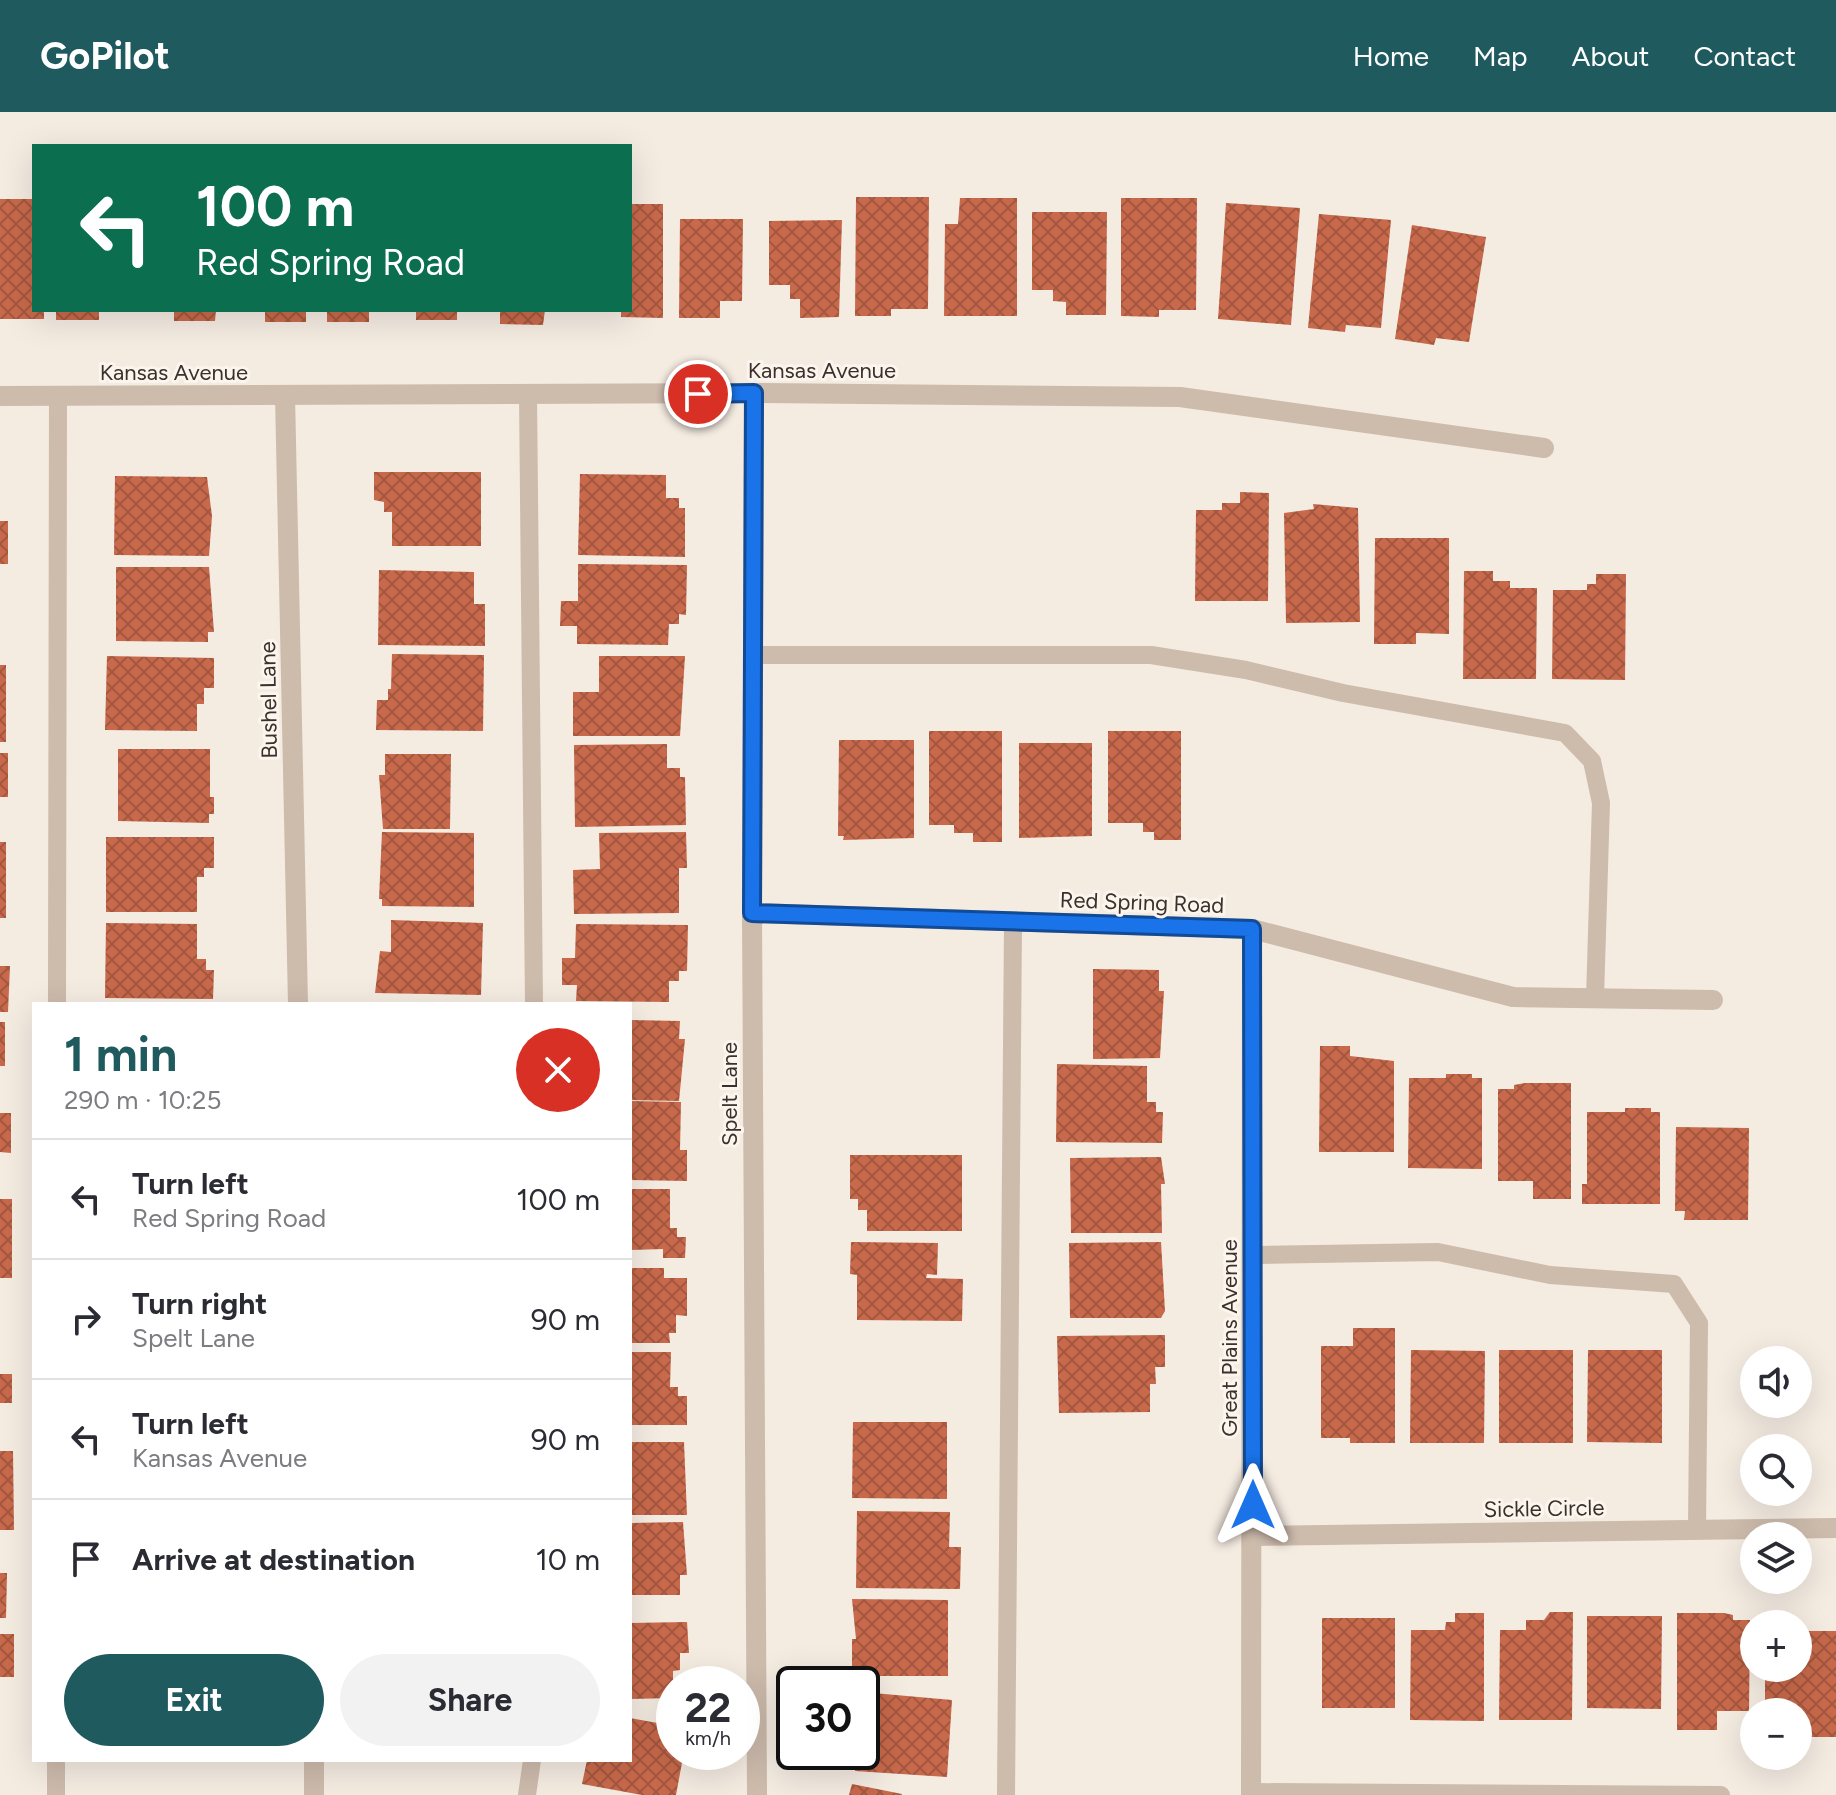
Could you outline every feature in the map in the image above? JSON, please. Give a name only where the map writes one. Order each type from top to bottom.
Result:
[{"type":"street","name":"Kansas Avenue","points":[[0,396],[754,393],[1180,397],[1544,448]]},
{"type":"street","name":"Spelt Lane","points":[[754,393],[752,913],[757,1795]]},
{"type":"street","name":"Bushel Lane","points":[[285,395],[298,1002]]},
{"type":"street","name":"Red Spring Road","points":[[752,913],[1252,929],[1513,997],[1713,1000]]},
{"type":"street","name":"Great Plains Avenue","points":[[1251,1794],[1252,929]]},
{"type":"street","name":"Sickle Circle","points":[[1253,1536],[1836,1528]]},
{"type":"street","points":[[314,1762],[314,1795]]},
{"type":"lane","points":[[528,394],[534,1002]]},
{"type":"lane","points":[[57,1002],[58,396]]},
{"type":"lane","points":[[753,655],[1151,655],[1246,670],[1343,693],[1565,733],[1592,761],[1601,803],[1595,998]]},
{"type":"lane","points":[[1006,1795],[1009,1755],[1013,922]]},
{"type":"lane","points":[[1253,1255],[1438,1252],[1550,1275],[1674,1284],[1699,1323],[1697,1530]]},
{"type":"lane","points":[[56,1762],[56,1795]]},
{"type":"lane","points":[[527,1795],[532,1762]]},
{"type":"lane","points":[[1251,1794],[1721,1795]]},
{"type":"building","points":[[856,197],[929,197],[928,309],[891,309],[891,316],[855,316]]},
{"type":"building","points":[[960,198],[1017,198],[1017,316],[944,316],[945,224],[958,224]]},
{"type":"building","points":[[1121,198],[1197,198],[1196,310],[1159,310],[1159,317],[1121,316]]},
{"type":"building","points":[[0,199],[32,199],[32,312],[44,312],[44,319],[0,319]]},
{"type":"building","points":[[1226,203],[1300,208],[1291,325],[1218,319]]},
{"type":"building","points":[[632,204],[663,204],[663,318],[621,317],[621,312],[632,312]]},
{"type":"building","points":[[1032,212],[1107,212],[1106,315],[1066,315],[1066,302],[1053,301],[1053,290],[1032,290]]},
{"type":"building","points":[[1319,214],[1391,220],[1381,328],[1346,325],[1345,332],[1308,328]]},
{"type":"building","points":[[680,219],[743,219],[742,301],[720,301],[720,318],[679,318]]},
{"type":"building","points":[[842,220],[839,317],[800,318],[800,299],[790,299],[790,285],[769,285],[769,221]]},
{"type":"building","points":[[1412,225],[1486,237],[1469,342],[1436,338],[1434,345],[1395,339]]},
{"type":"building","points":[[56,312],[99,312],[99,320],[56,320]]},
{"type":"building","points":[[174,312],[216,312],[215,321],[174,321]]},
{"type":"building","points":[[265,312],[306,312],[306,322],[265,322]]},
{"type":"building","points":[[327,312],[369,312],[369,322],[327,322]]},
{"type":"building","points":[[416,312],[457,312],[457,320],[416,320]]},
{"type":"building","points":[[500,312],[545,312],[543,325],[500,324]]},
{"type":"building","points":[[374,472],[481,472],[481,546],[392,546],[392,512],[384,512],[384,502],[374,500]]},
{"type":"building","points":[[580,474],[666,475],[666,498],[679,498],[679,508],[685,508],[685,557],[578,555]]},
{"type":"building","points":[[115,476],[207,477],[212,516],[209,556],[114,555]]},
{"type":"building","points":[[1240,492],[1269,493],[1268,601],[1195,601],[1196,510],[1222,510],[1222,503],[1240,503]]},
{"type":"building","points":[[1313,504],[1358,508],[1360,622],[1286,623],[1284,513],[1314,509]]},
{"type":"building","points":[[0,521],[8,521],[8,564],[0,564]]},
{"type":"building","points":[[1375,538],[1449,538],[1449,634],[1416,633],[1416,644],[1374,644]]},
{"type":"building","points":[[578,564],[687,565],[686,615],[679,614],[679,624],[669,624],[668,645],[577,644],[577,626],[560,626],[561,601],[578,601]]},
{"type":"building","points":[[116,567],[209,567],[214,632],[208,632],[208,642],[116,641]]},
{"type":"building","points":[[379,570],[474,572],[474,604],[485,604],[485,646],[378,645]]},
{"type":"building","points":[[1464,571],[1493,571],[1493,581],[1510,581],[1510,588],[1537,588],[1536,679],[1463,679]]},
{"type":"building","points":[[1596,574],[1626,574],[1625,680],[1552,679],[1553,590],[1587,590],[1587,584],[1596,584]]},
{"type":"building","points":[[392,654],[484,655],[483,731],[376,730],[377,700],[388,700],[388,689],[391,689]]},
{"type":"building","points":[[107,656],[214,658],[214,688],[204,688],[204,704],[197,704],[197,731],[105,730]]},
{"type":"building","points":[[599,656],[685,656],[680,736],[573,736],[573,692],[599,692]]},
{"type":"building","points":[[0,665],[6,665],[6,742],[0,742]]},
{"type":"building","points":[[929,731],[1002,731],[1002,842],[973,842],[973,833],[954,833],[954,825],[929,825]]},
{"type":"building","points":[[1108,731],[1181,731],[1181,840],[1154,840],[1154,832],[1143,832],[1143,823],[1108,823]]},
{"type":"building","points":[[839,740],[914,740],[914,838],[843,840],[844,836],[838,836]]},
{"type":"building","points":[[1019,743],[1092,743],[1092,836],[1019,838]]},
{"type":"building","points":[[667,744],[667,768],[680,768],[680,777],[685,777],[686,825],[575,827],[574,745]]},
{"type":"building","points":[[118,749],[210,749],[210,797],[214,797],[214,814],[209,814],[209,823],[118,821]]},
{"type":"building","points":[[0,753],[8,753],[8,797],[0,797]]},
{"type":"building","points":[[385,754],[451,754],[450,829],[383,829],[379,775],[385,775]]},
{"type":"building","points":[[382,832],[474,833],[474,907],[382,906],[382,899],[379,899]]},
{"type":"building","points":[[686,832],[687,868],[679,868],[679,913],[574,914],[573,870],[600,869],[599,833]]},
{"type":"building","points":[[106,837],[214,837],[214,868],[204,868],[204,877],[197,877],[197,912],[106,912]]},
{"type":"building","points":[[0,842],[6,842],[6,918],[0,918]]},
{"type":"building","points":[[391,920],[483,923],[481,995],[375,993],[380,951],[391,952]]},
{"type":"building","points":[[106,923],[197,924],[197,959],[206,959],[206,970],[214,970],[213,999],[105,998]]},
{"type":"building","points":[[576,924],[688,925],[687,971],[679,971],[679,981],[669,981],[669,1002],[576,1001],[577,985],[562,985],[562,958],[575,958]]},
{"type":"building","points":[[0,966],[10,966],[8,1012],[0,1012]]},
{"type":"building","points":[[1093,969],[1159,970],[1159,991],[1164,991],[1160,1058],[1093,1059]]},
{"type":"building","points":[[632,1020],[680,1021],[679,1039],[685,1039],[679,1101],[632,1100]]},
{"type":"building","points":[[0,1022],[5,1022],[5,1066],[0,1066]]},
{"type":"building","points":[[1320,1046],[1350,1046],[1350,1056],[1394,1061],[1394,1152],[1319,1152]]},
{"type":"building","points":[[1057,1064],[1147,1066],[1147,1102],[1156,1102],[1156,1112],[1163,1112],[1162,1143],[1056,1142]]},
{"type":"building","points":[[1446,1074],[1472,1074],[1472,1078],[1482,1078],[1482,1169],[1408,1168],[1409,1078],[1446,1078]]},
{"type":"building","points":[[1571,1083],[1571,1199],[1533,1199],[1533,1181],[1498,1181],[1498,1089],[1514,1089],[1514,1085]]},
{"type":"building","points":[[632,1101],[681,1102],[680,1150],[687,1150],[687,1181],[632,1180]]},
{"type":"building","points":[[1625,1108],[1651,1108],[1651,1112],[1660,1112],[1660,1204],[1582,1204],[1582,1184],[1587,1184],[1587,1112],[1625,1112]]},
{"type":"building","points":[[0,1113],[11,1113],[11,1153],[0,1152]]},
{"type":"building","points":[[1676,1127],[1749,1128],[1748,1220],[1684,1220],[1685,1211],[1675,1211]]},
{"type":"building","points":[[850,1155],[962,1155],[962,1231],[867,1231],[867,1210],[858,1210],[858,1199],[850,1199]]},
{"type":"building","points":[[1161,1157],[1165,1184],[1161,1184],[1162,1233],[1071,1233],[1070,1158]]},
{"type":"building","points":[[632,1189],[670,1189],[670,1228],[677,1228],[677,1237],[686,1237],[685,1258],[663,1258],[663,1249],[632,1250]]},
{"type":"building","points":[[0,1199],[12,1199],[12,1278],[0,1278]]},
{"type":"building","points":[[851,1242],[938,1243],[937,1275],[927,1274],[926,1278],[963,1279],[962,1321],[857,1320],[857,1275],[850,1274]]},
{"type":"building","points":[[1161,1242],[1165,1311],[1161,1318],[1070,1318],[1069,1243]]},
{"type":"building","points":[[632,1268],[664,1268],[664,1278],[687,1278],[687,1316],[676,1315],[676,1333],[669,1333],[670,1343],[632,1343]]},
{"type":"building","points":[[1353,1328],[1395,1328],[1395,1443],[1350,1443],[1350,1438],[1321,1438],[1321,1346],[1353,1346]]},
{"type":"building","points":[[1165,1335],[1165,1367],[1155,1367],[1156,1384],[1150,1384],[1150,1412],[1059,1413],[1057,1336]]},
{"type":"building","points":[[1411,1350],[1485,1351],[1484,1443],[1410,1443]]},
{"type":"building","points":[[1499,1350],[1573,1350],[1573,1443],[1499,1443]]},
{"type":"building","points":[[1588,1350],[1662,1350],[1662,1443],[1587,1442]]},
{"type":"building","points":[[632,1352],[671,1352],[670,1387],[678,1387],[678,1396],[687,1396],[687,1425],[632,1425]]},
{"type":"building","points":[[0,1374],[12,1374],[12,1403],[0,1403]]},
{"type":"building","points":[[853,1422],[947,1422],[947,1499],[852,1498]]},
{"type":"building","points":[[632,1442],[684,1442],[687,1515],[632,1515]]},
{"type":"building","points":[[0,1451],[13,1451],[14,1530],[0,1530]]},
{"type":"building","points":[[857,1511],[950,1512],[949,1547],[961,1547],[960,1589],[856,1588]]},
{"type":"building","points":[[683,1522],[687,1575],[680,1575],[680,1595],[632,1595],[632,1523]]},
{"type":"building","points":[[0,1573],[7,1573],[6,1618],[0,1618]]},
{"type":"building","points":[[852,1599],[948,1600],[948,1676],[880,1676],[880,1666],[852,1666],[852,1639],[856,1639]]},
{"type":"building","points":[[1550,1612],[1573,1612],[1572,1720],[1499,1720],[1500,1630],[1526,1630],[1526,1620],[1544,1620]]},
{"type":"building","points":[[1455,1613],[1484,1613],[1484,1721],[1410,1720],[1411,1630],[1445,1630],[1446,1622],[1455,1622]]},
{"type":"building","points":[[1677,1613],[1733,1615],[1733,1620],[1740,1620],[1740,1682],[1749,1682],[1749,1698],[1740,1698],[1740,1711],[1717,1711],[1717,1730],[1677,1730]]},
{"type":"building","points":[[1587,1616],[1662,1616],[1661,1709],[1587,1708]]},
{"type":"building","points":[[1322,1618],[1395,1618],[1395,1708],[1322,1708]]},
{"type":"building","points":[[687,1622],[689,1653],[680,1653],[680,1666],[656,1666],[656,1698],[632,1699],[632,1623]]},
{"type":"building","points":[[1812,1631],[1836,1631],[1836,1737],[1812,1737],[1812,1698],[1765,1698],[1765,1682],[1812,1682]]},
{"type":"building","points":[[0,1634],[14,1634],[14,1677],[0,1677]]},
{"type":"building","points":[[880,1694],[952,1700],[947,1777],[855,1771],[880,1770]]},
{"type":"building","points":[[632,1718],[656,1723],[656,1770],[681,1770],[676,1795],[642,1795],[582,1784],[587,1762],[632,1762]]},
{"type":"building","points":[[852,1784],[902,1794],[902,1795],[849,1795]]},
{"type":"route","points":[[698,394],[754,393],[752,913],[1252,929],[1253,1505]]}]
